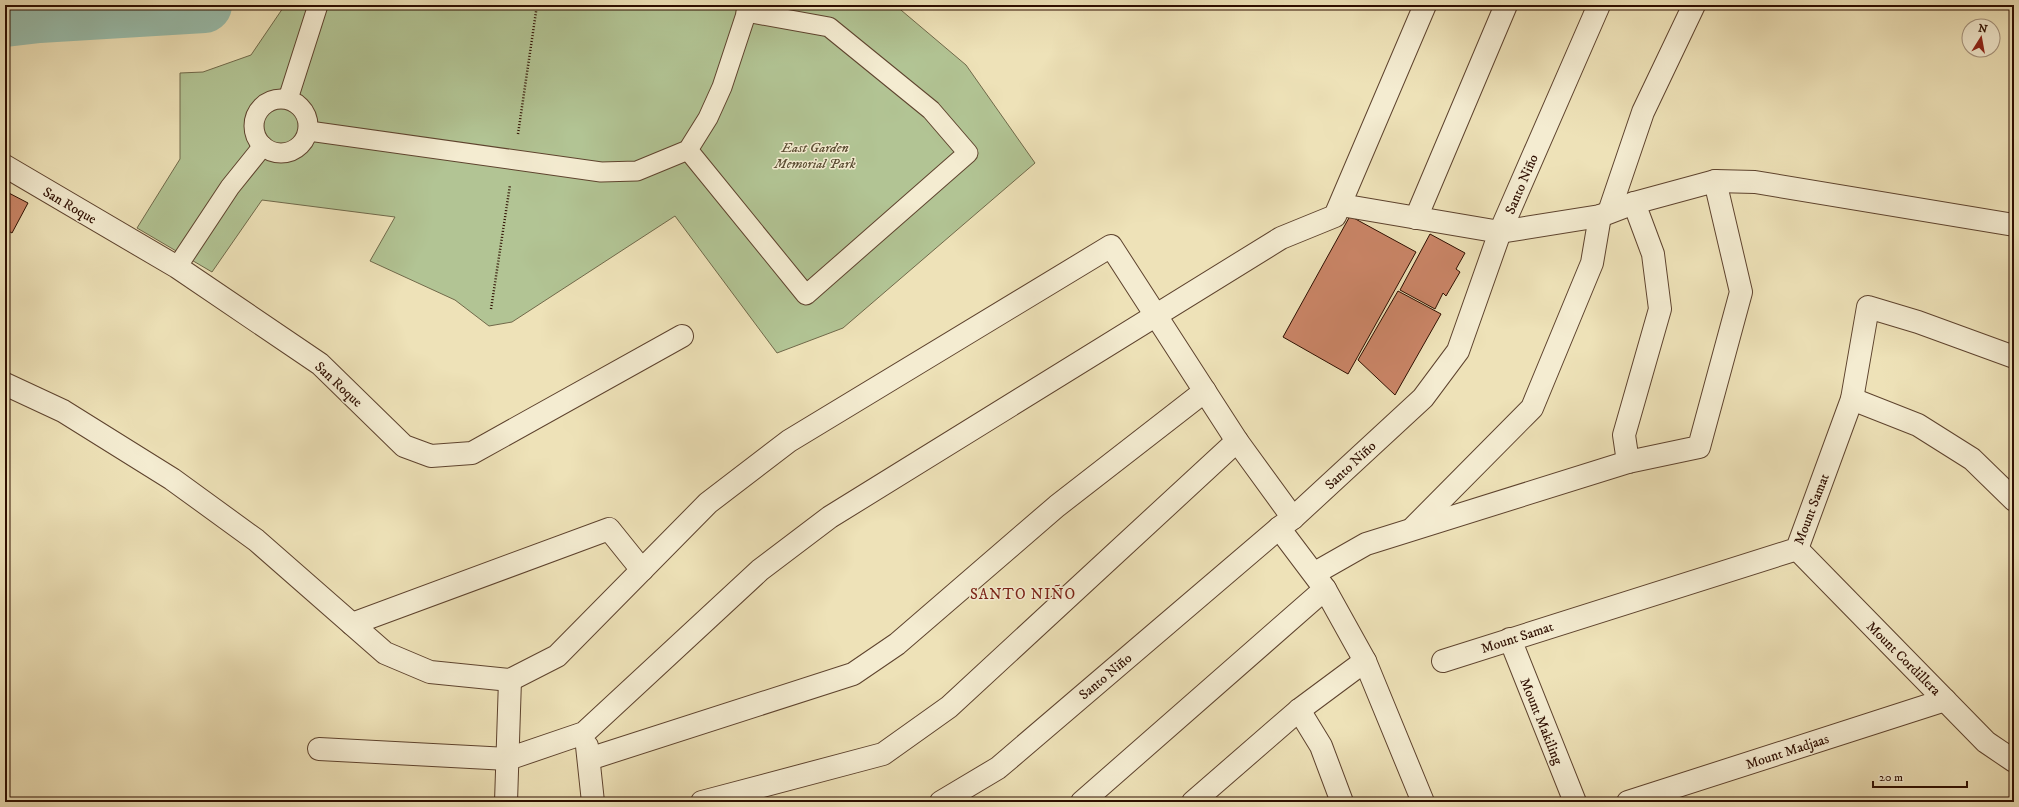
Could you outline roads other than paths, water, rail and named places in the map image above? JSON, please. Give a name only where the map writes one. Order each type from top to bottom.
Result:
[{"type":"street","points":[[318,749],[508,759],[584,733],[760,570],[830,517],[1281,238],[1335,216],[1341,205],[1425,5]]},
{"type":"street","points":[[1416,218],[1506,5]]},
{"type":"street","name":"Santo Niño","points":[[941,802],[998,768],[1286,523],[1423,398],[1458,351],[1500,232],[1599,5]]},
{"type":"street","points":[[1412,530],[1532,408],[1592,263],[1604,214],[1643,112],[1694,5]]},
{"type":"street","name":"San Roque","points":[[5,166],[177,267],[320,364],[404,446],[431,456],[472,453],[682,336]]},
{"type":"street","points":[[1341,205],[1500,232],[1604,214],[1634,203],[1715,182],[1755,182],[2014,225]]},
{"type":"street","points":[[1082,802],[1320,581],[1366,544],[1628,462],[1699,447],[1741,292],[1715,182]]},
{"type":"street","points":[[1628,462],[1624,435],[1660,308],[1653,254],[1634,203]]},
{"type":"street","points":[[5,384],[63,411],[172,478],[256,540],[386,654],[430,672],[510,680],[557,656],[708,503],[789,441],[1112,246],[1154,316],[1205,390],[1237,441],[1320,581],[1364,661],[1423,802]]},
{"type":"street","name":"Mount Samat","points":[[1443,661],[1797,550],[1852,399],[1868,307],[1918,322],[2014,357]]},
{"type":"street","points":[[589,759],[853,674],[897,644],[1057,506],[1205,390]]},
{"type":"street","points":[[1852,399],[1918,425],[1972,459],[2014,500]]},
{"type":"street","points":[[702,802],[883,754],[949,707],[1237,441]]},
{"type":"street","points":[[352,624],[609,529],[642,570]]},
{"type":"street","name":"Mount Cordillera","points":[[1797,550],[1986,742],[2014,761]]},
{"type":"street","name":"Mount Makiling","points":[[1510,639],[1575,802]]},
{"type":"street","points":[[1193,802],[1299,710],[1364,661]]},
{"type":"street","points":[[506,802],[510,680]]},
{"type":"street","name":"Mount Madjaas","points":[[1628,802],[1945,700]]},
{"type":"street","points":[[1299,710],[1321,746],[1342,802]]},
{"type":"street","points":[[584,733],[589,759],[593,802]]},
{"type":"lane","points":[[288,99],[318,5]]},
{"type":"lane","points":[[308,131],[601,172],[637,172],[688,150],[708,118],[722,87],[747,9],[829,27],[931,110],[968,153],[806,295],[688,150]]},
{"type":"lane","points":[[276,99],[288,99],[300,106],[308,118],[308,131],[299,147],[280,153],[263,146],[256,136],[254,124],[257,112],[265,103],[276,99]]},
{"type":"lane","points":[[177,267],[230,187],[263,146]]},
{"type":"waterway","points":[[5,19],[39,15],[204,5]]},
{"type":"district","name":"SANTO NIÑO","points":[[1023,594]]},
{"type":"park label","name":"East Garden Memorial Park","points":[[815,156]]}]
